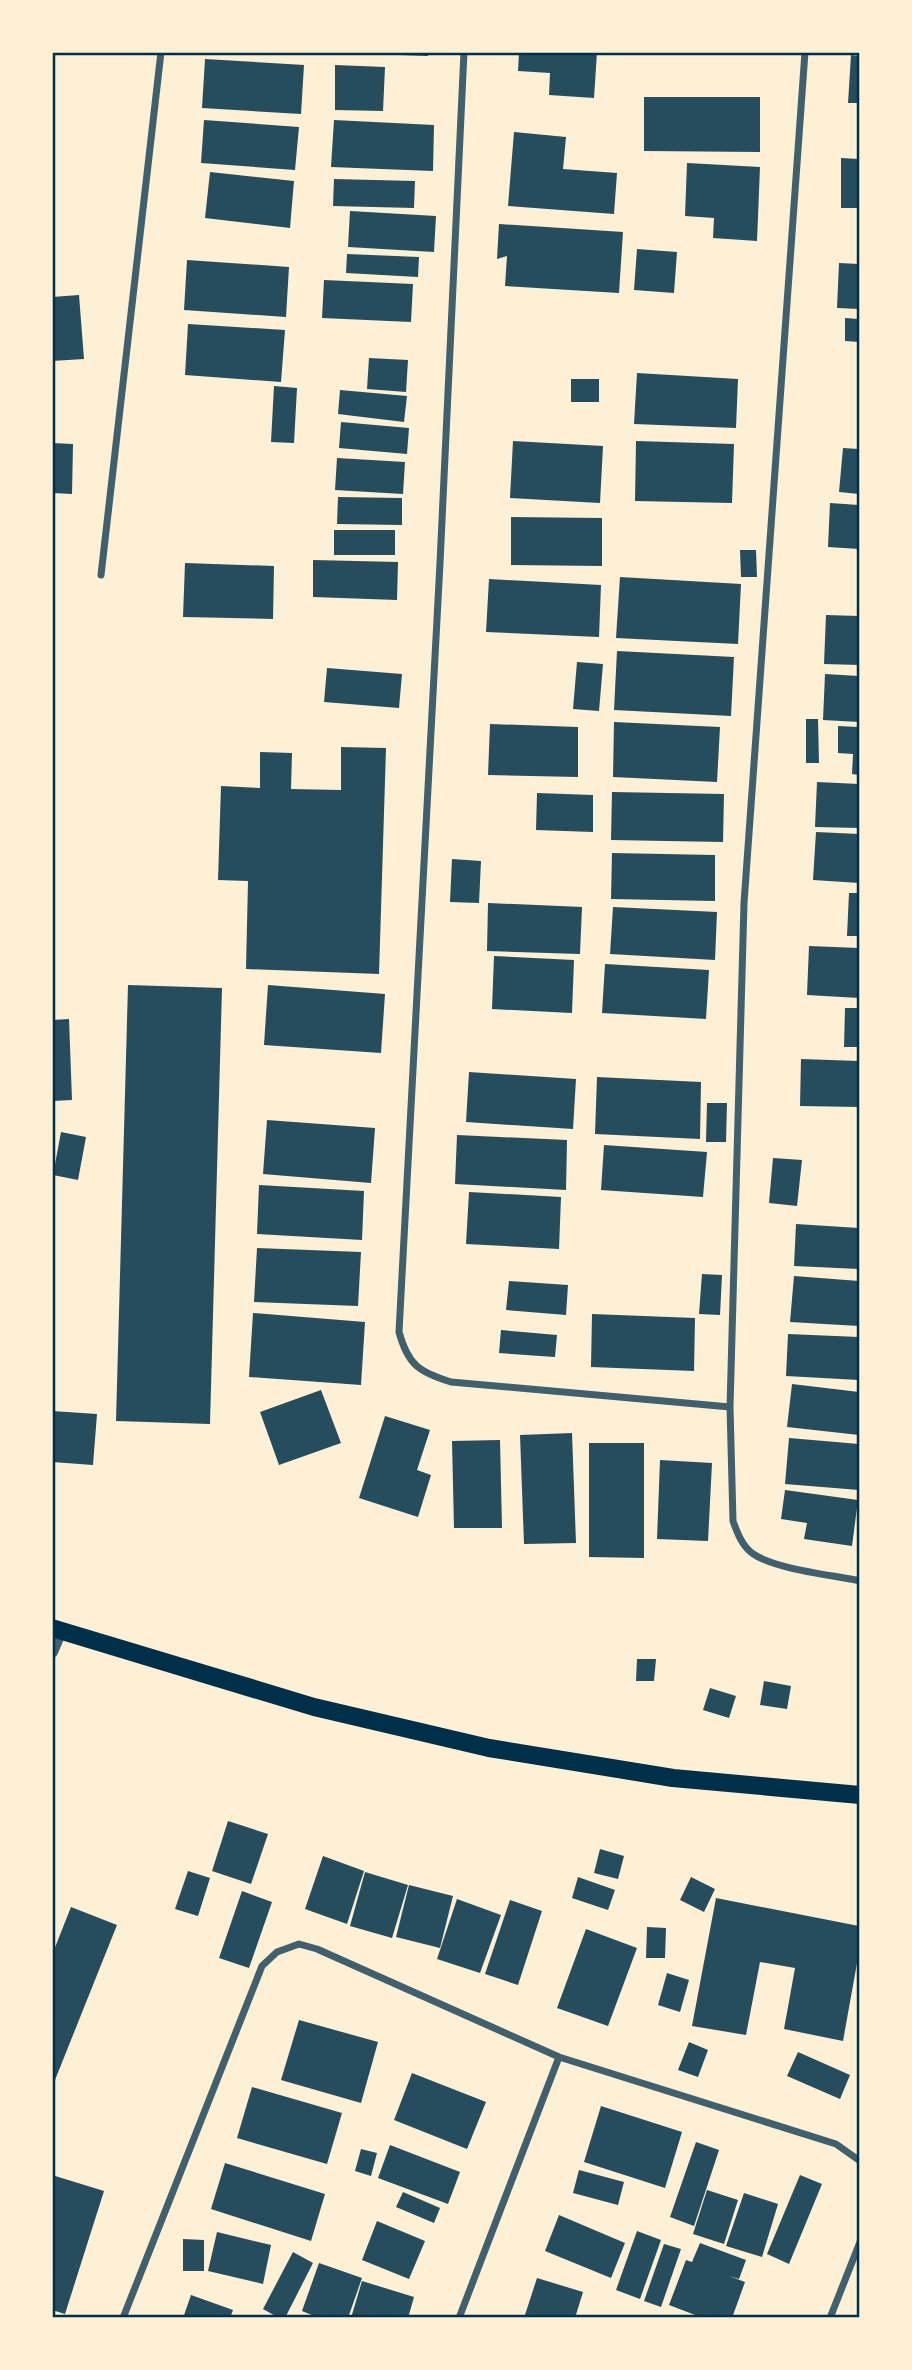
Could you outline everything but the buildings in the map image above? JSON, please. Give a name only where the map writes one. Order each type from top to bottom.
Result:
[{"type":"main road","points":[[57,1630],[314,1707],[489,1748],[673,1778],[859,1795]]},
{"type":"street","points":[[101,575],[161,52]]},
{"type":"street","points":[[464,52],[399,1332],[405,1354],[427,1374],[451,1382],[730,1407]]},
{"type":"street","points":[[805,52],[744,904],[730,1407],[733,1521],[739,1538],[752,1553],[772,1562],[859,1581]]},
{"type":"street","points":[[52,1652],[57,1630]]},
{"type":"street","points":[[123,2318],[262,1966],[277,1952],[299,1944],[559,2057],[836,2144],[859,2161]]},
{"type":"street","points":[[459,2318],[559,2057]]},
{"type":"street","points":[[830,2318],[859,2242]]}]
